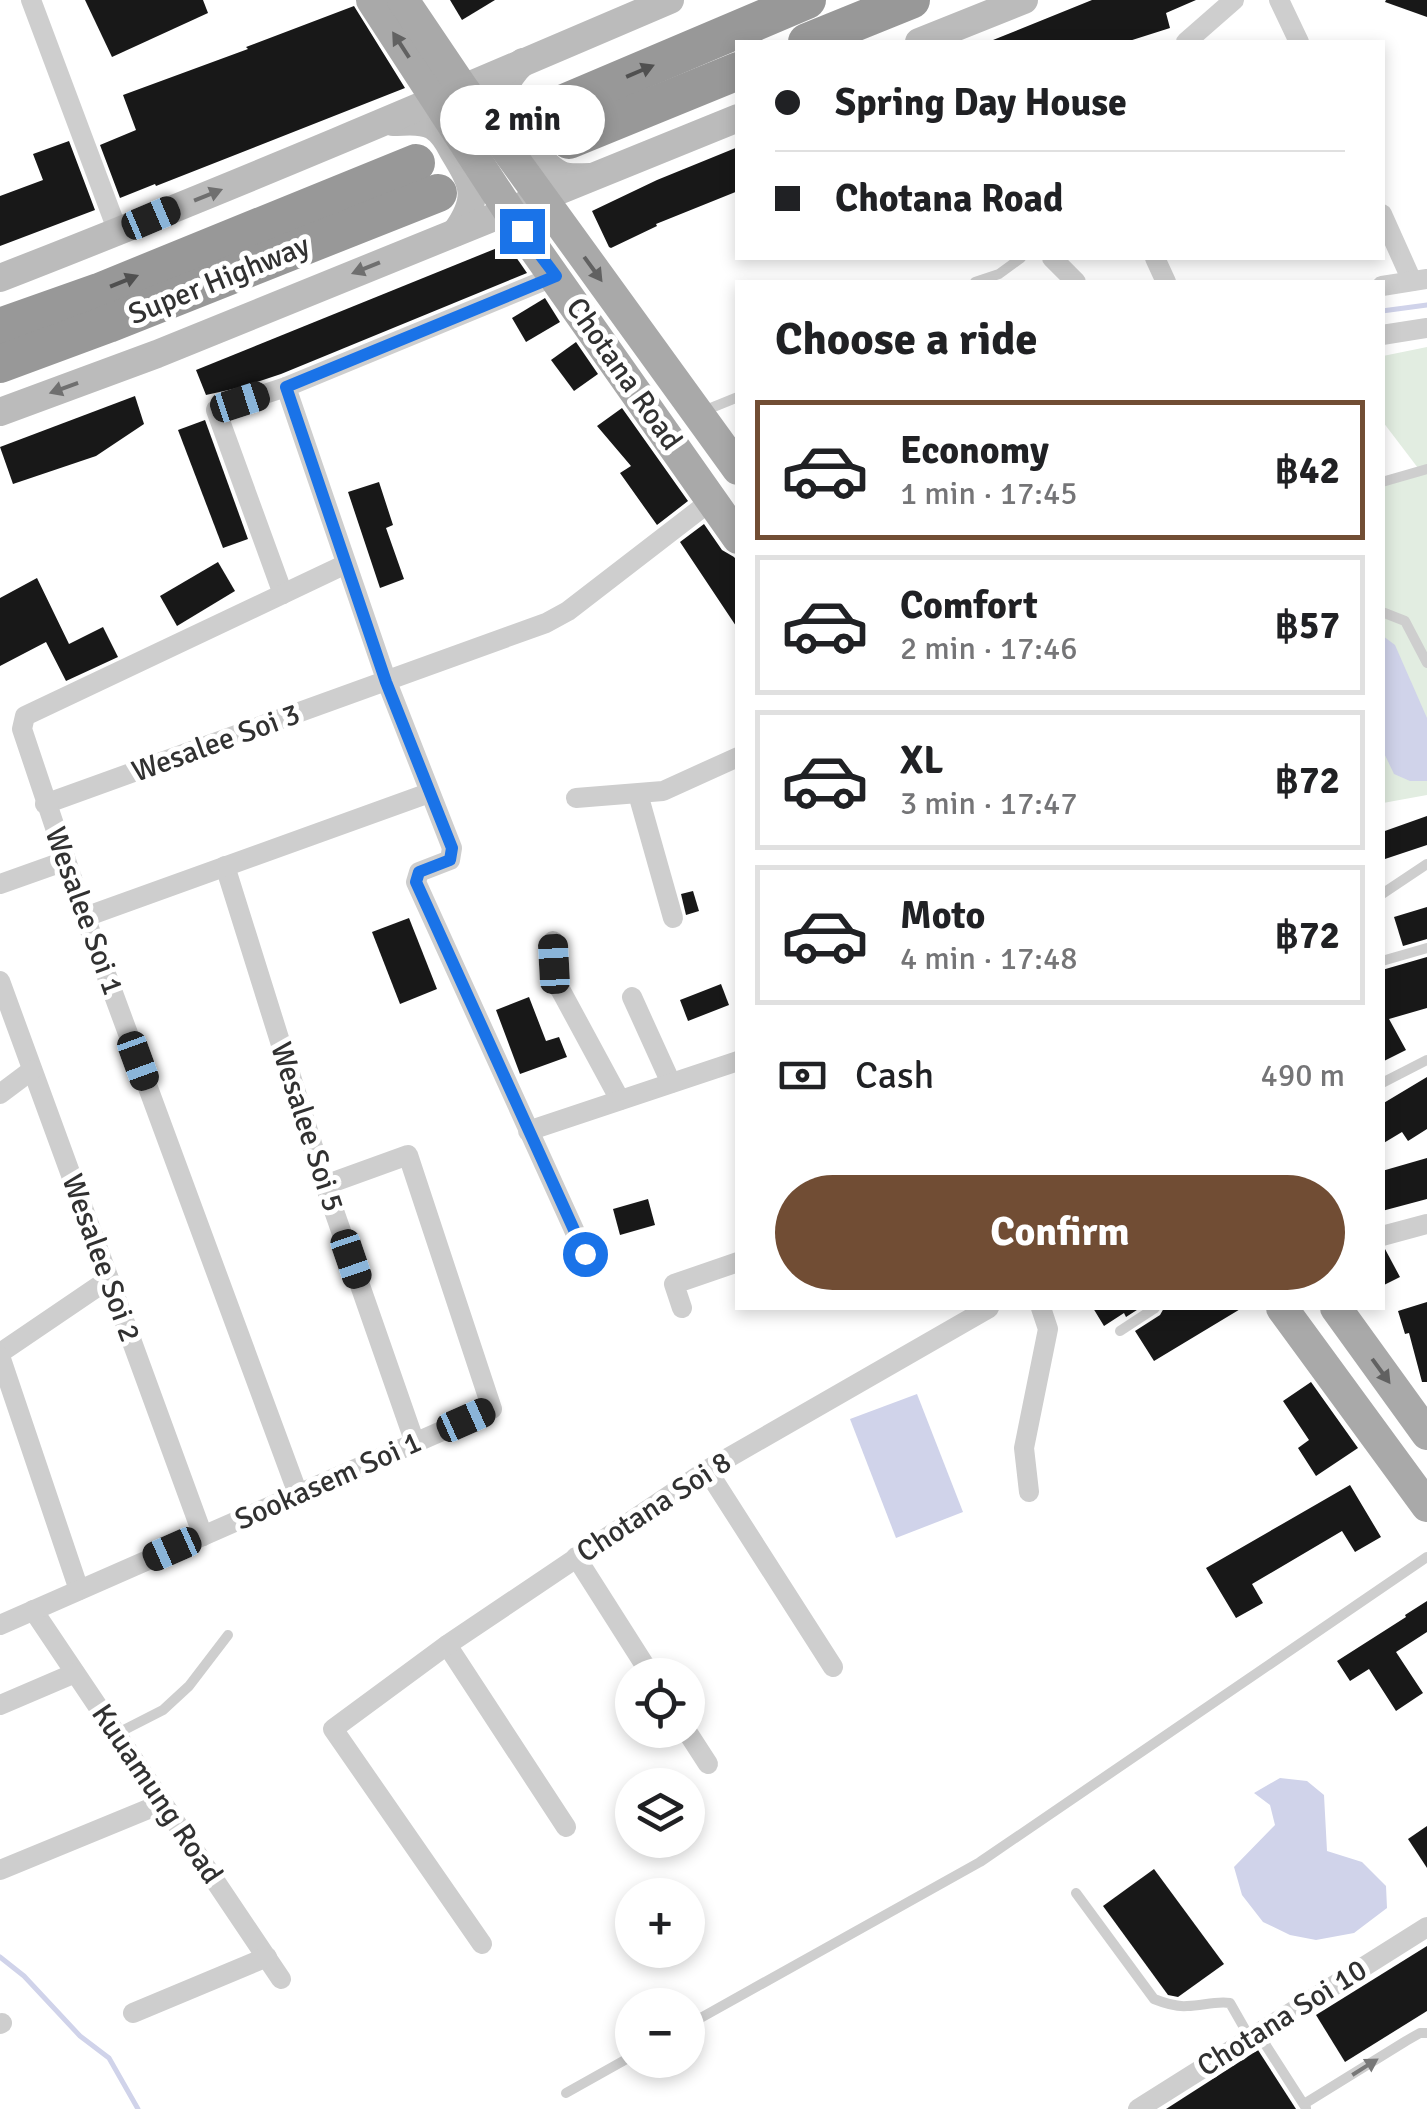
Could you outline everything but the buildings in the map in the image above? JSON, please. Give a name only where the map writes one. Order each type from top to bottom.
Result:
[{"type":"highway","points":[[735,72],[560,124],[807,0]]},
{"type":"highway","points":[[812,40],[911,0]]},
{"type":"highway","name":"Super Highway","points":[[0,327],[427,178],[108,324],[0,364]]},
{"type":"main road","points":[[372,0],[446,90]]},
{"type":"main road","points":[[402,0],[446,90]]},
{"type":"main road","points":[[928,40],[1024,0]]},
{"type":"main road","points":[[0,278],[382,123],[446,90],[524,62],[666,1]]},
{"type":"main road","points":[[524,62],[510,76],[504,98],[508,111],[541,161],[560,175],[597,176]]},
{"type":"main road","name":"Chotana Road","points":[[446,90],[542,199],[735,465]]},
{"type":"main road","name":"Chotana Road","points":[[446,90],[510,211],[735,534]]},
{"type":"main road","points":[[0,412],[157,354],[735,119]]},
{"type":"main road","points":[[382,123],[421,122],[444,134],[472,183],[470,208],[456,232]]},
{"type":"main road","points":[[1283,1310],[1427,1506]]},
{"type":"main road","points":[[1337,1310],[1427,1434]]},
{"type":"street","points":[[31,0],[118,232]]},
{"type":"street","points":[[1188,40],[1234,0]]},
{"type":"street","points":[[1279,0],[1299,40]]},
{"type":"street","points":[[1385,219],[1420,280],[1385,286]]},
{"type":"street","points":[[1054,260],[1074,280]]},
{"type":"street","points":[[240,402],[286,387],[556,276]]},
{"type":"street","points":[[1385,334],[1427,328]]},
{"type":"street","points":[[286,387],[386,682],[452,848],[450,860],[419,872],[416,882],[585,1254]]},
{"type":"street","points":[[216,410],[283,594]]},
{"type":"street","name":"Wesalee Soi 3","points":[[45,804],[546,623],[712,500]]},
{"type":"street","name":"Wesalee Soi 1","points":[[298,1494],[85,917],[22,729],[26,716],[346,564]]},
{"type":"street","points":[[576,798],[663,791],[735,758]]},
{"type":"street","points":[[85,917],[429,793]]},
{"type":"street","points":[[638,794],[672,918]]},
{"type":"street","points":[[0,884],[65,860]]},
{"type":"street","name":"Wesalee Soi 5","points":[[224,866],[325,1185],[415,1442]]},
{"type":"street","points":[[553,942],[560,988],[620,1100]]},
{"type":"street","name":"Wesalee Soi 2","points":[[0,981],[202,1536]]},
{"type":"street","points":[[632,997],[671,1083]]},
{"type":"street","points":[[528,1131],[735,1061]]},
{"type":"street","points":[[0,1094],[32,1070]]},
{"type":"street","name":"Sookasem Soi 1","points":[[0,1625],[492,1408],[408,1155],[325,1185]]},
{"type":"street","points":[[1385,1235],[1427,1224]]},
{"type":"street","points":[[682,1308],[674,1284],[735,1263]]},
{"type":"street","points":[[79,1590],[0,1354],[109,1279]]},
{"type":"street","name":"Chotana Soi 8","points":[[482,1944],[333,1729],[447,1645],[707,1470],[987,1310]]},
{"type":"street","points":[[1029,1492],[1024,1448],[1048,1328],[1042,1310]]},
{"type":"street","points":[[707,1470],[833,1667]]},
{"type":"street","points":[[576,1557],[640,1658]]},
{"type":"street","name":"Kuuamung Road","points":[[33,1610],[281,1979]]},
{"type":"street","points":[[447,1645],[566,1827]]},
{"type":"street","points":[[0,1704],[75,1673]]},
{"type":"street","points":[[698,1748],[708,1764]]},
{"type":"street","points":[[0,1870],[163,1803]]},
{"type":"street","name":"Chotana Soi 10","points":[[1138,2109],[1427,1927]]},
{"type":"street","points":[[132,2013],[266,1957]]},
{"type":"lane","points":[[981,280],[999,274],[1018,260]]},
{"type":"lane","points":[[698,413],[735,398]]},
{"type":"lane","points":[[1385,481],[1427,469]]},
{"type":"lane","points":[[1385,613],[1405,622],[1427,663]]},
{"type":"lane","points":[[1385,892],[1427,864]]},
{"type":"lane","points":[[1385,961],[1427,948]]},
{"type":"lane","points":[[1385,1081],[1427,1060]]},
{"type":"lane","points":[[1120,1331],[1152,1310]]},
{"type":"lane","points":[[705,2016],[980,1862],[1427,1558]]},
{"type":"lane","points":[[116,1734],[163,1710],[189,1686],[228,1635]]},
{"type":"lane","points":[[1076,1894],[1154,2000],[1188,2006],[1230,2003],[1306,2107],[1406,2041],[1427,2033]]},
{"type":"lane","points":[[566,2093],[615,2066]]},
{"type":"shaded area","points":[[1427,347],[1427,795],[1385,803],[1385,476],[1418,468],[1385,425],[1385,356]]},
{"type":"water","points":[[1385,638],[1395,645],[1427,718],[1427,781],[1410,781],[1394,774],[1385,755]]},
{"type":"water","points":[[917,1394],[963,1512],[896,1538],[850,1419]]},
{"type":"water","points":[[1280,1778],[1307,1781],[1324,1795],[1327,1851],[1362,1862],[1386,1886],[1387,1908],[1354,1933],[1316,1940],[1290,1935],[1263,1922],[1242,1895],[1234,1867],[1275,1825],[1270,1805],[1254,1793]]},
{"type":"waterway","points":[[1385,311],[1427,305]]},
{"type":"waterway","points":[[0,1957],[24,1976],[80,2036],[109,2058],[138,2109]]},
{"type":"route","points":[[522,231],[556,276],[286,387],[386,682],[452,848],[450,860],[419,872],[416,882],[585,1254]]}]
